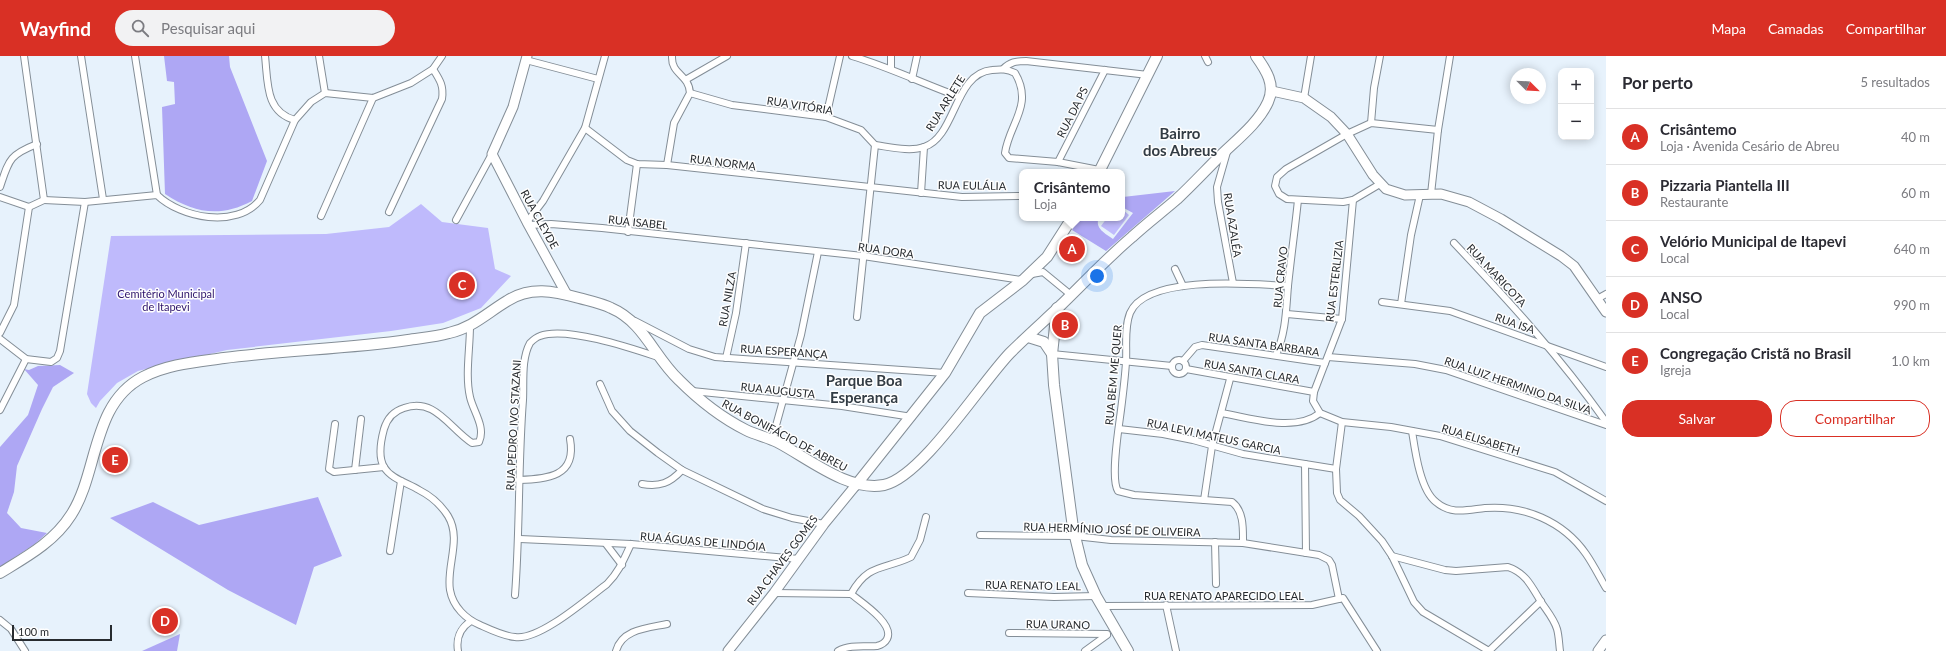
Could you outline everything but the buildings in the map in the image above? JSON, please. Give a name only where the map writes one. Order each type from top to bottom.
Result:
[{"type":"main road","points":[[1100,169],[1157,56]]},
{"type":"main road","points":[[1256,56],[1270,80],[1272,90]]},
{"type":"main road","name":"RUA BONIFÁCIO DE ABREU","points":[[0,573],[44,544],[59,531],[70,517],[85,484],[106,419],[121,394],[132,384],[142,378],[168,367],[185,364],[256,354],[365,346],[434,336],[470,326],[520,293],[533,290],[549,291],[607,306],[630,319],[651,343],[658,357],[690,391],[707,406],[728,420],[749,431],[772,440],[846,482],[856,485],[884,485],[911,470],[953,423],[1010,353],[1130,238],[1178,198],[1228,148],[1262,113],[1272,90]]},
{"type":"main road","points":[[856,485],[912,417],[945,373],[980,313],[1026,278],[1047,257],[1070,221]]},
{"type":"main road","points":[[1057,308],[1052,354],[1056,400],[1075,536],[1082,565],[1102,606],[1111,633],[1128,651]]},
{"type":"main road","points":[[1028,337],[1044,342],[1052,354]]},
{"type":"street","points":[[24,56],[44,200]]},
{"type":"street","points":[[81,56],[104,199]]},
{"type":"street","points":[[135,56],[157,195]]},
{"type":"street","points":[[265,56],[270,95],[274,105],[286,117],[295,120]]},
{"type":"street","points":[[319,56],[325,93]]},
{"type":"street","points":[[0,197],[29,207],[44,200],[85,202],[157,195],[175,209],[193,215],[223,216],[247,212],[254,208],[266,190],[295,120],[311,102],[325,93],[373,98],[411,83],[433,69],[442,56]]},
{"type":"street","points":[[528,224],[585,128],[605,56]]},
{"type":"street","points":[[667,165],[674,123],[690,92],[687,79],[675,70],[672,65],[672,56]]},
{"type":"street","points":[[687,79],[727,56]]},
{"type":"street","points":[[826,117],[840,56]]},
{"type":"street","points":[[852,56],[891,69],[912,79],[960,97]]},
{"type":"street","points":[[891,69],[892,56]]},
{"type":"street","points":[[912,79],[917,56]]},
{"type":"street","points":[[1304,98],[1311,56]]},
{"type":"street","points":[[1371,123],[1374,88],[1380,56]]},
{"type":"street","points":[[1431,194],[1438,130],[1450,56]]},
{"type":"street","points":[[456,220],[492,154],[513,107],[526,58],[598,79]]},
{"type":"street","name":"RUA ARLETE","points":[[921,193],[924,147],[932,143],[947,124],[960,97],[970,80],[976,74],[984,70],[1002,69],[1008,64],[1016,61],[1042,59],[1105,70],[1148,75]]},
{"type":"street","points":[[389,212],[442,99],[444,90],[441,81],[433,69]]},
{"type":"street","points":[[1002,69],[1015,73],[1021,87],[1022,97],[1017,122],[1006,146],[1005,153],[1009,158],[1058,162],[1090,169]]},
{"type":"street","name":"RUA DA PS","points":[[1058,162],[1105,70]]},
{"type":"street","points":[[1272,90],[1304,98],[1331,117],[1347,134],[1380,184],[1386,189],[1394,193],[1420,195],[1431,194],[1455,197],[1469,202],[1549,249],[1574,266],[1606,312]]},
{"type":"street","name":"RUA VITÓRIA","points":[[690,92],[732,104],[826,117],[861,130],[875,145]]},
{"type":"street","points":[[320,216],[373,98]]},
{"type":"street","points":[[1380,184],[1353,200],[1342,202],[1287,199],[1282,197],[1276,189],[1275,182],[1276,178],[1286,169],[1347,134],[1371,123],[1438,130]]},
{"type":"street","name":"RUA NORMA","points":[[585,128],[618,155],[637,164],[667,165],[921,193]]},
{"type":"street","points":[[0,187],[8,164],[13,156],[20,151],[37,144]]},
{"type":"street","points":[[857,317],[875,145],[903,148],[924,147]]},
{"type":"street","name":"RUA AZALÉA","points":[[1228,148],[1222,167],[1218,194],[1220,218],[1233,283]]},
{"type":"street","name":"RUA CLEYDE","points":[[492,154],[567,295]]},
{"type":"street","points":[[628,232],[637,164]]},
{"type":"street","name":"RUA EULÁLIA","points":[[921,193],[962,197],[1019,196]]},
{"type":"street","points":[[1401,304],[1411,235],[1420,195]]},
{"type":"street","name":"RUA CRAVO","points":[[1276,355],[1284,331],[1287,314],[1288,286],[1298,200]]},
{"type":"street","name":"RUA ESTERLIZIA","points":[[1314,392],[1342,318],[1353,200]]},
{"type":"street","points":[[0,339],[26,359],[51,362],[57,358],[60,351],[85,202]]},
{"type":"street","points":[[0,333],[14,305],[29,207]]},
{"type":"street","name":"RUA ISABEL","points":[[528,224],[551,224],[746,243]]},
{"type":"street","name":"RUA DORA","points":[[746,243],[863,256],[1026,278],[1043,272]]},
{"type":"street","name":"RUA NILZA","points":[[726,358],[736,313],[746,243]]},
{"type":"street","name":"RUA MARICOTA","points":[[1454,243],[1505,297],[1547,345],[1606,367]]},
{"type":"street","points":[[772,440],[794,361],[818,252]]},
{"type":"street","points":[[1047,257],[1043,272],[1071,295]]},
{"type":"street","points":[[1174,268],[1183,286]]},
{"type":"street","name":"RUA BEM ME QUER","points":[[1204,500],[1124,493],[1118,491],[1115,486],[1126,361],[1127,322],[1134,306],[1162,290],[1183,286],[1233,283],[1288,286]]},
{"type":"street","points":[[1597,300],[1606,294]]},
{"type":"street","name":"RUA ISA","points":[[1382,302],[1450,311],[1547,345]]},
{"type":"street","points":[[1287,314],[1342,318]]},
{"type":"street","name":"RUA ESPERANÇA","points":[[630,319],[701,354],[726,358],[794,361],[945,373]]},
{"type":"street","points":[[458,651],[457,643],[463,628],[471,621],[461,612],[454,602],[450,591],[449,576],[454,538],[453,525],[448,516],[432,498],[392,476],[384,467],[381,445],[385,426],[394,413],[411,405],[430,407],[442,416],[466,440],[472,443],[479,442],[481,432],[470,398],[468,384],[470,326]]},
{"type":"street","name":"RUA PEDRO IVO STAZANI","points":[[516,595],[520,539],[519,480],[524,370],[531,343],[539,336],[548,334],[576,336],[610,342],[658,357]]},
{"type":"street","name":"RUA SANTA BARBARA","points":[[1183,361],[1195,347],[1202,345],[1327,360]]},
{"type":"street","points":[[1547,345],[1606,423]]},
{"type":"street","points":[[1052,354],[1172,366]]},
{"type":"street","points":[[0,410],[2,398],[26,359]]},
{"type":"street","points":[[1176,360],[1183,361],[1186,365],[1186,370],[1179,374],[1174,373],[1172,366],[1176,360]]},
{"type":"street","name":"RUA LUIZ HERMINIO DA SILVA","points":[[1327,360],[1415,364],[1446,370],[1606,423]]},
{"type":"street","name":"RUA SANTA CLARA","points":[[1186,370],[1314,392]]},
{"type":"street","points":[[1230,378],[1212,446],[1204,500],[1232,502],[1238,506],[1242,520],[1243,543]]},
{"type":"street","points":[[600,384],[612,411],[630,431],[682,470],[763,509],[824,524]]},
{"type":"street","name":"RUA AUGUSTA","points":[[690,391],[842,406],[912,417]]},
{"type":"street","points":[[1314,392],[1313,401],[1320,413],[1342,422],[1336,469],[1337,493],[1340,500],[1371,528],[1392,556],[1414,602],[1422,612],[1489,651],[1541,601]]},
{"type":"street","points":[[1221,413],[1292,424],[1307,421],[1320,413]]},
{"type":"street","points":[[355,470],[361,419]]},
{"type":"street","name":"RUA ELISABETH","points":[[1342,422],[1391,427],[1440,436],[1555,472],[1606,501]]},
{"type":"street","points":[[335,424],[329,469],[334,472],[384,467]]},
{"type":"street","name":"RUA LEVI MATEUS GARCIA","points":[[1119,429],[1163,434],[1243,454],[1336,469]]},
{"type":"street","points":[[1412,431],[1416,458],[1426,490],[1434,502],[1452,511],[1502,507],[1538,515],[1565,531],[1574,540],[1585,553],[1606,588]]},
{"type":"street","points":[[519,480],[541,479],[560,473],[569,461],[571,453],[570,439]]},
{"type":"street","points":[[1305,464],[1306,553]]},
{"type":"street","points":[[642,484],[659,486],[667,483],[682,470]]},
{"type":"street","points":[[390,551],[401,481]]},
{"type":"street","name":"RUA CHAVES GOMES","points":[[728,651],[774,593],[824,524],[856,485]]},
{"type":"street","points":[[851,594],[858,582],[867,573],[911,557],[920,540],[926,517]]},
{"type":"street","name":"RUA HERMÍNIO JOSÉ DE OLIVEIRA","points":[[980,535],[1075,536],[1111,540],[1243,543],[1318,555],[1329,560],[1332,565],[1341,598]]},
{"type":"street","name":"RUA ÁGUAS DE LINDÓIA","points":[[520,539],[630,544],[798,559]]},
{"type":"street","points":[[1215,542],[1216,584]]},
{"type":"street","points":[[606,544],[622,565]]},
{"type":"street","name":"RUA ÁGUAS DE LINDÓIA","points":[[471,621],[514,637],[530,636],[548,627],[607,584],[615,576],[622,565],[630,544]]},
{"type":"street","points":[[1392,556],[1445,570],[1456,571],[1508,567],[1515,570],[1526,579],[1537,592],[1557,628],[1560,651]]},
{"type":"street","points":[[774,593],[851,594],[882,619],[887,627],[889,634],[887,639],[879,646],[848,647],[838,651]]},
{"type":"street","name":"RUA RENATO LEAL","points":[[968,593],[1054,597],[1096,596]]},
{"type":"street","points":[[1341,598],[1377,651]]},
{"type":"street","name":"RUA RENATO APARECIDO LEAL","points":[[1102,606],[1312,605],[1341,598]]},
{"type":"street","points":[[1166,605],[1176,651]]},
{"type":"street","points":[[0,620],[11,630],[25,651]]},
{"type":"street","points":[[616,651],[618,644],[626,635],[642,629],[667,624]]},
{"type":"street","name":"RUA URANO","points":[[1009,633],[1111,633]]},
{"type":"street","points":[[1085,651],[1111,633]]},
{"type":"street","points":[[1598,651],[1606,640]]},
{"type":"green space","name":"Cemitério Municipal de Itapevi","points":[[421,204],[442,222],[488,228],[495,269],[511,276],[481,308],[443,323],[391,331],[227,350],[138,371],[117,383],[100,401],[96,408],[91,403],[87,394],[111,236],[326,234],[389,227]]},
{"type":"green space","points":[[1125,212],[1129,215],[1125,220]]},
{"type":"green space","points":[[1105,221],[1124,221],[1114,235],[1101,226]]},
{"type":"shaded area","points":[[164,56],[229,56],[230,67],[267,161],[252,201],[229,210],[207,211],[186,206],[165,194],[162,107],[175,104],[174,82],[167,81]]},
{"type":"shaded area","points":[[1175,191],[1106,251],[1072,230],[1077,221],[1098,221],[1099,228],[1113,239],[1133,213],[1125,209],[1125,197]]},
{"type":"shaded area","points":[[60,365],[74,373],[53,387],[42,409],[17,466],[14,492],[7,513],[21,528],[47,533],[35,544],[0,567],[0,447],[28,415],[38,385],[24,369],[29,370],[38,366]]},
{"type":"shaded area","points":[[318,497],[342,556],[314,567],[296,625],[228,590],[110,518],[153,502],[199,525]]},
{"type":"shaded area","points":[[180,634],[177,651],[142,651]]},
{"type":"place","name":"Crisântemo","points":[[1072,249]]},
{"type":"place","name":"Velório Municipal de Itapevi","points":[[462,285]]},
{"type":"place","name":"Pizzaria Piantella III","points":[[1065,325]]},
{"type":"place","name":"Congregação Cristã no Brasil","points":[[115,460]]},
{"type":"place","name":"ANSO","points":[[165,621]]},
{"type":"district","name":"Bairro dos Abreus","points":[[1180,142]]},
{"type":"district","name":"Parque Boa Esperança","points":[[864,388]]}]
